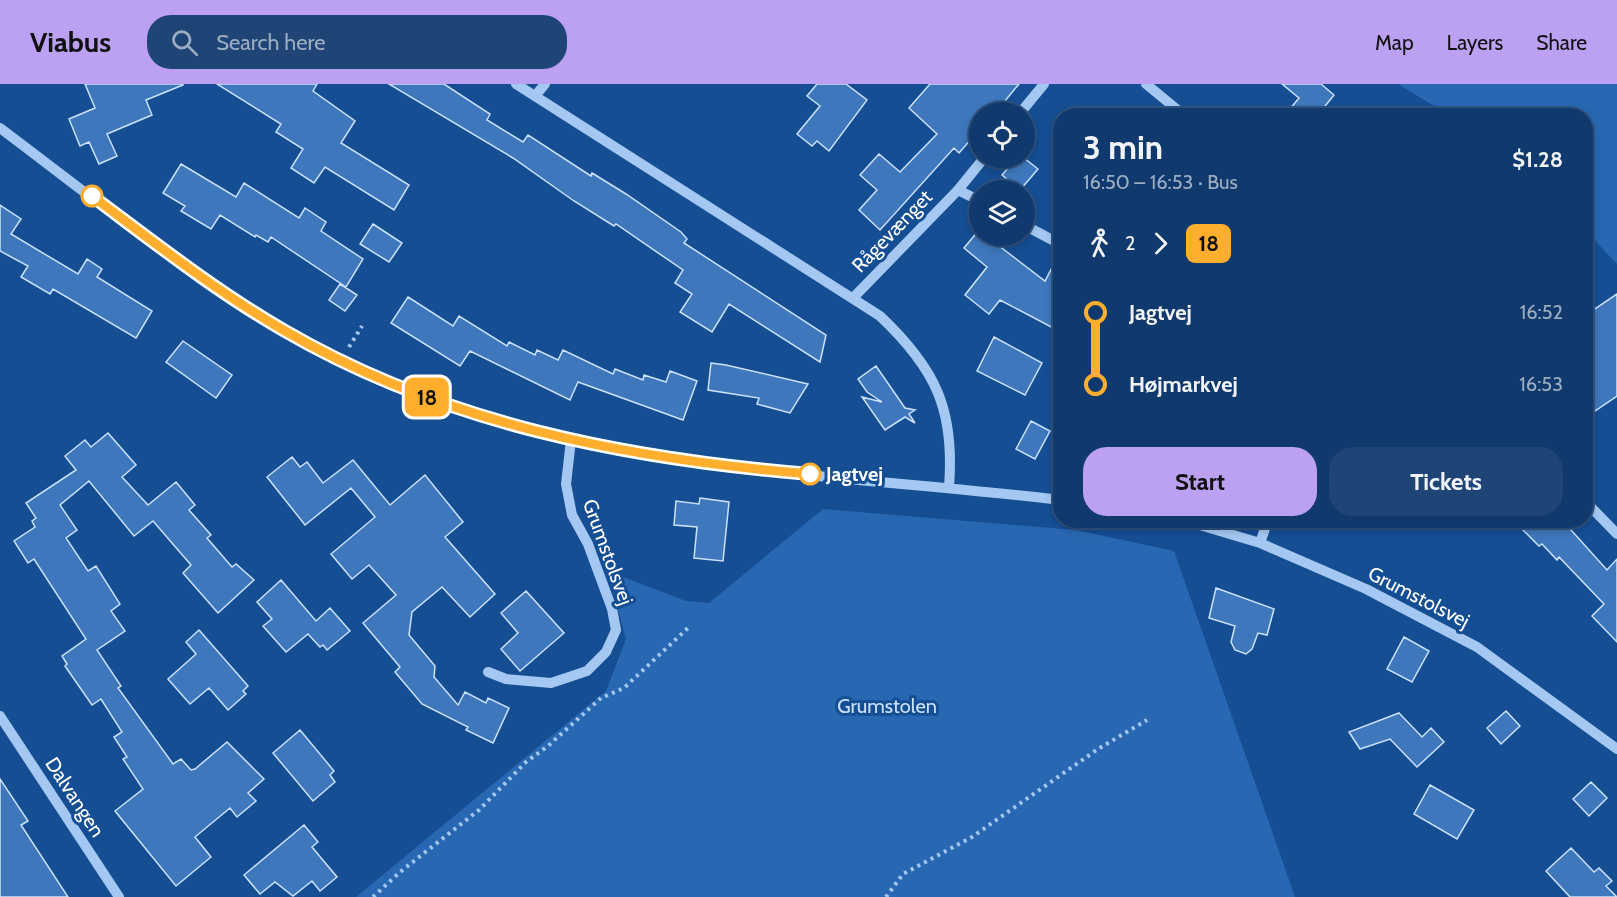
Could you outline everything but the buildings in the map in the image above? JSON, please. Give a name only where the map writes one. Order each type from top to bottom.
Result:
[{"type":"street","points":[[516,84],[880,316],[922,360],[934,384],[950,433],[949,487]]},
{"type":"street","points":[[535,96],[544,84]]},
{"type":"street","points":[[1029,102],[1044,84]]},
{"type":"street","points":[[1146,84],[1175,108]]},
{"type":"street","points":[[0,128],[206,282],[286,332],[392,384],[475,414],[571,440],[697,464],[949,487],[1053,499]]},
{"type":"street","name":"Rågevænget","points":[[853,298],[958,190],[976,168]]},
{"type":"street","name":"Rågevænget","points":[[958,190],[969,196]]},
{"type":"street","points":[[1035,231],[1053,240]]},
{"type":"street","name":"Grumstolsvej","points":[[488,672],[506,679],[551,683],[587,671],[606,652],[616,630],[612,609],[588,544],[572,515],[566,484],[571,440]]},
{"type":"street","points":[[1593,509],[1617,534]]},
{"type":"street","name":"Grumstolsvej","points":[[1210,528],[1260,543],[1366,589],[1478,647],[1617,749]]},
{"type":"street","points":[[1260,543],[1265,528]]},
{"type":"street","name":"Dalvangen","points":[[0,716],[119,897]]},
{"type":"path","points":[[340,360],[362,326]]},
{"type":"path","points":[[373,897],[400,872],[478,810],[526,762],[548,746],[601,698],[624,688],[690,626]]},
{"type":"path","points":[[886,897],[903,874],[972,837],[1098,749],[1147,720]]},
{"type":"green space","points":[[1398,84],[1617,84],[1617,264],[1593,238],[1593,108],[1437,108]]},
{"type":"green space","name":"Grumstolen","points":[[823,509],[1076,530],[1174,551],[1295,897],[356,897],[606,691],[626,639],[607,571],[686,601],[709,603]]},
{"type":"bus line","name":"18","points":[[92,196],[226,295],[286,332],[392,384],[475,414],[571,440],[697,464],[810,474]]},
{"type":"place","name":"Jagtvej","points":[[810,474]]}]
